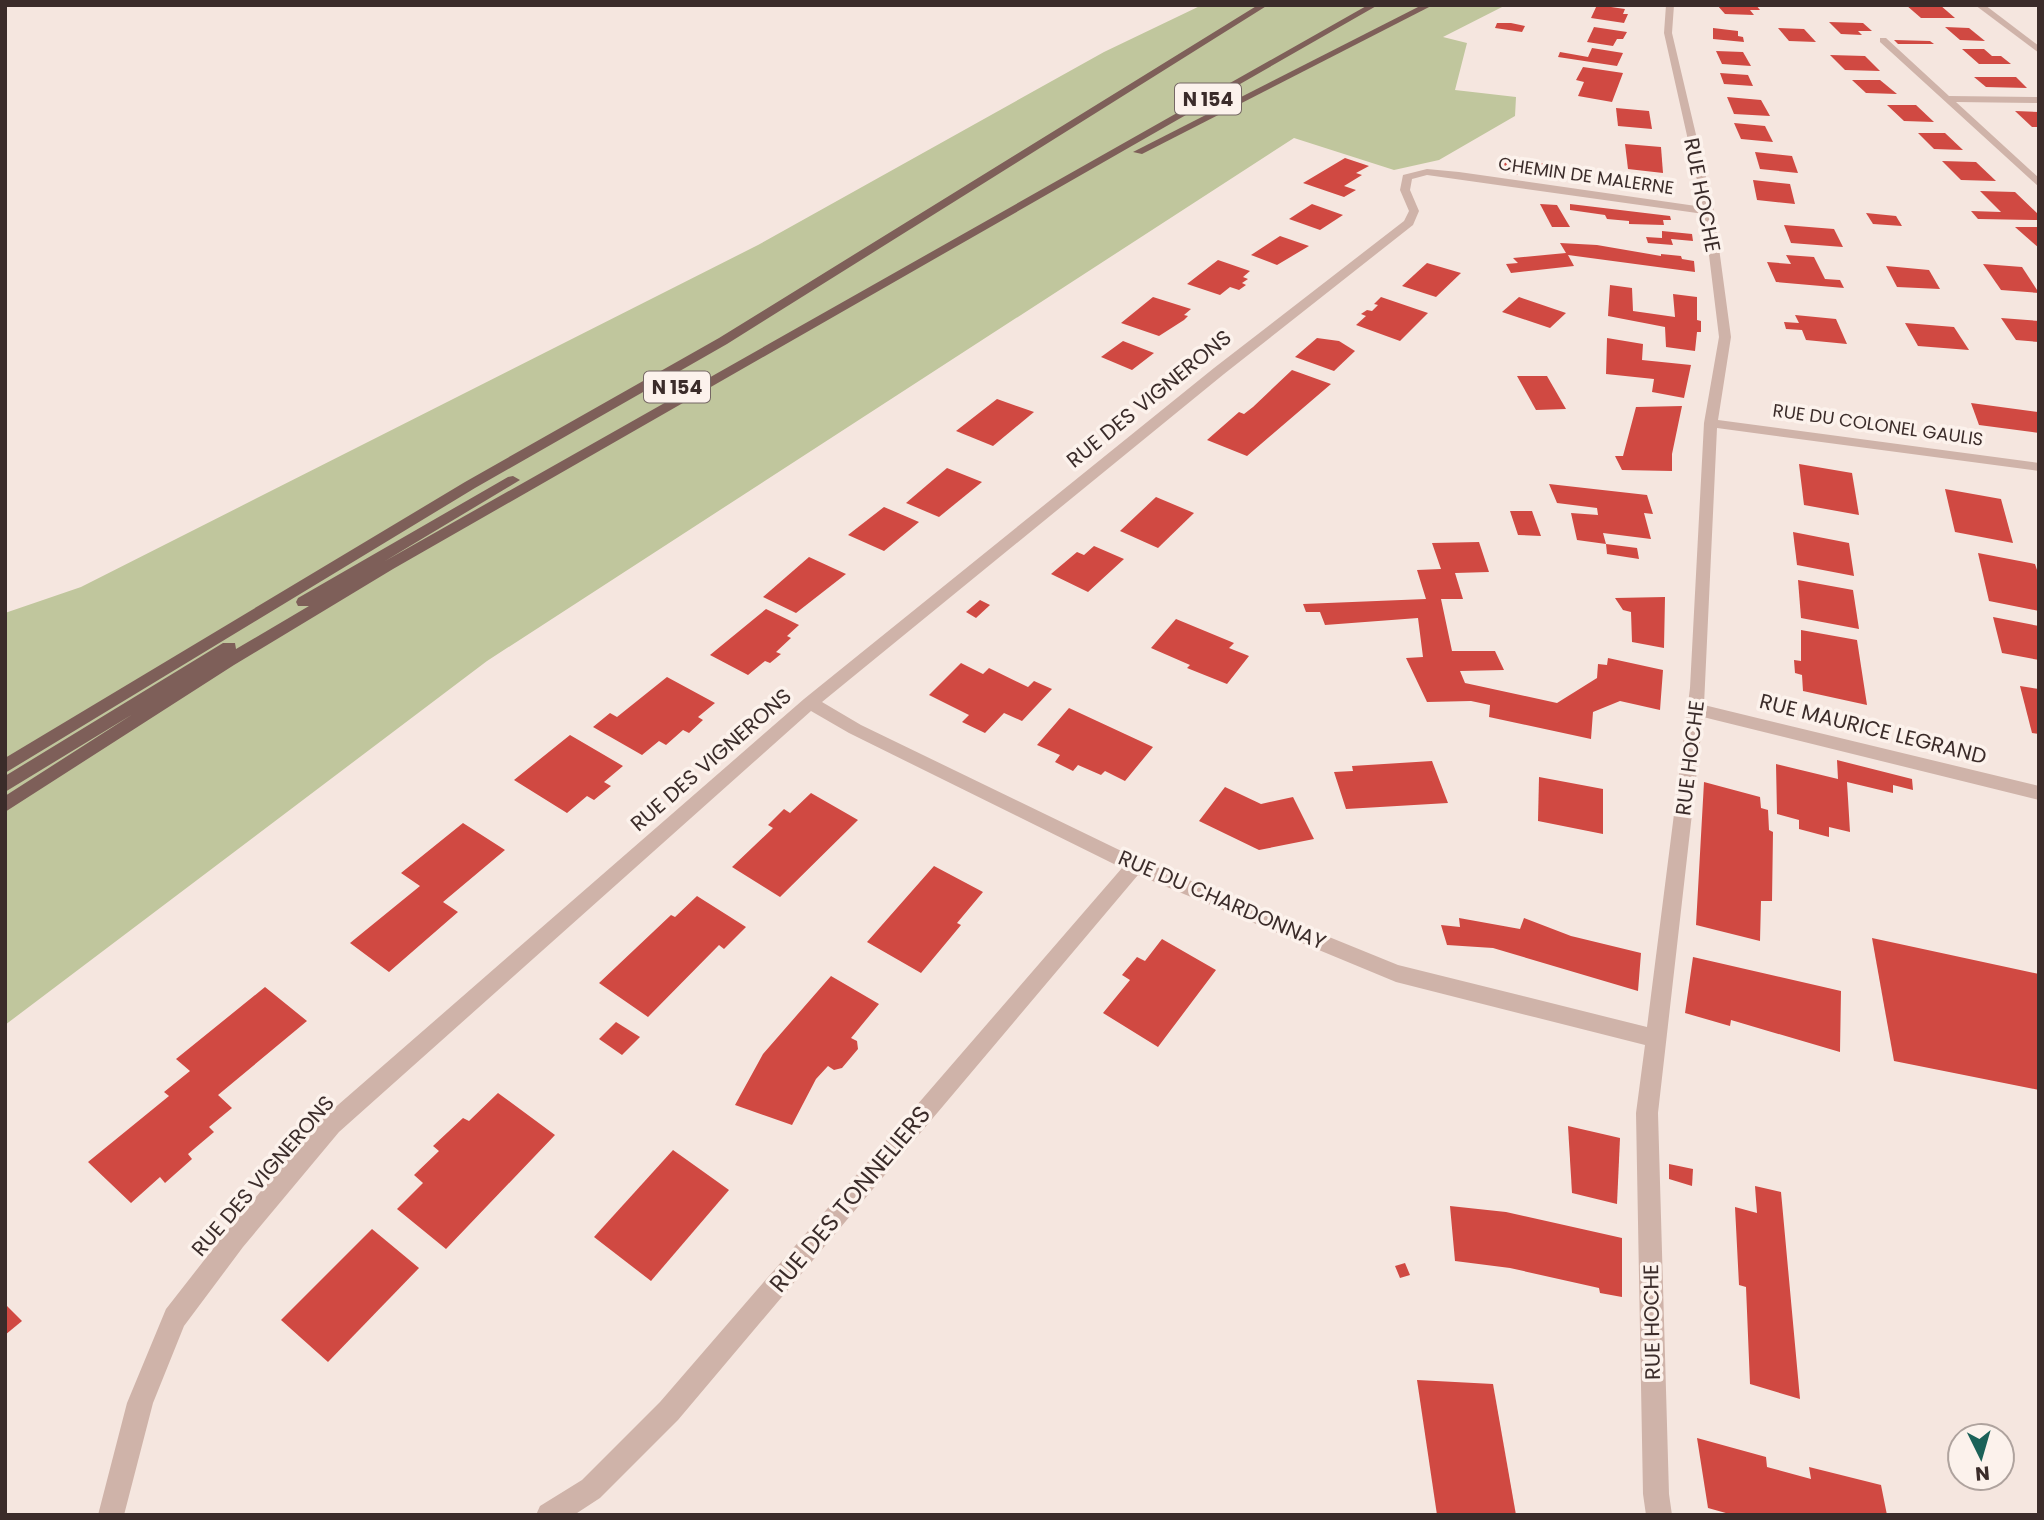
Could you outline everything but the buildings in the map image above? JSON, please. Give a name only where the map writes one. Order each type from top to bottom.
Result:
[{"type":"main road","points":[[5,766],[470,485],[723,341],[1264,5]]},
{"type":"main road","name":"N 154","points":[[5,785],[388,551],[998,205],[1358,5]]},
{"type":"main road","name":"N 154","points":[[5,805],[228,662],[388,566],[1374,5]]},
{"type":"main road","points":[[1042,193],[1109,167],[1429,5]]},
{"type":"street","name":"RUE HOCHE","points":[[1659,1515],[1656,1494],[1647,1113],[1696,709],[1711,423],[1725,337],[1709,211],[1668,33],[1670,5]]},
{"type":"street","points":[[1979,5],[2039,50]]},
{"type":"street","points":[[1883,40],[2039,184]]},
{"type":"street","points":[[1947,99],[2039,100]]},
{"type":"street","name":"RUE DES VIGNERONS","points":[[111,1515],[140,1403],[175,1318],[235,1239],[331,1125],[810,703],[1219,371],[1409,223],[1414,211],[1405,190],[1407,177],[1427,172],[1459,175]]},
{"type":"street","name":"CHEMIN DE MALERNE","points":[[1459,175],[1709,211]]},
{"type":"street","name":"RUE DU COLONEL GAULIS","points":[[1711,423],[2039,467]]},
{"type":"street","name":"RUE DU CHARDONNAY","points":[[810,703],[855,729],[1135,866],[1396,973],[1656,1039]]},
{"type":"street","name":"RUE MAURICE LEGRAND","points":[[1696,709],[2039,793]]},
{"type":"street","name":"RUE DES TONNELIERS","points":[[549,1515],[591,1489],[669,1411],[1135,866]]},
{"type":"green space","points":[[1202,5],[1506,5],[1443,37],[1467,43],[1455,90],[1516,97],[1515,116],[1439,160],[1394,170],[1294,138],[487,661],[5,1025],[5,613],[81,587],[758,245],[1104,52]]}]
